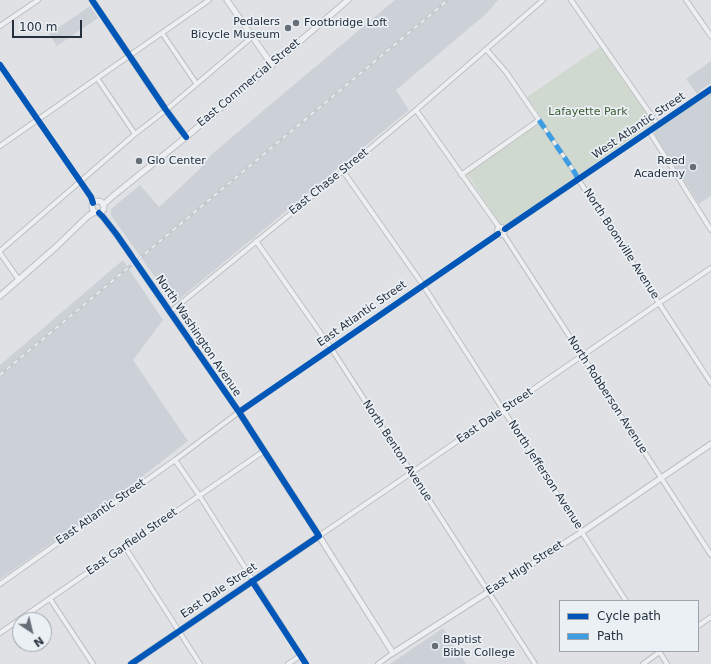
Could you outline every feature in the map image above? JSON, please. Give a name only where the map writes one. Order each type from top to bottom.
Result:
[{"type":"street","points":[[0,26],[38,0]]},
{"type":"street","points":[[92,0],[166,110],[186,137]]},
{"type":"street","points":[[0,146],[209,0]]},
{"type":"street","points":[[226,0],[272,65]]},
{"type":"street","name":"East Chase Street","points":[[170,312],[416,110],[543,0]]},
{"type":"street","points":[[571,0],[658,125]]},
{"type":"street","points":[[686,0],[711,36]]},
{"type":"street","name":"East Commercial Street","points":[[0,296],[56,247],[98,207],[186,137],[345,1]]},
{"type":"street","points":[[162,33],[196,84]]},
{"type":"street","points":[[19,280],[0,252],[135,134],[166,110],[252,37]]},
{"type":"street","name":"North Boonville Avenue","points":[[486,49],[506,72],[575,173],[711,383]]},
{"type":"street","points":[[0,65],[98,207],[103,217],[131,255]]},
{"type":"street","points":[[97,78],[135,134]]},
{"type":"street","name":"West Atlantic Street","points":[[578,179],[711,89]]},
{"type":"street","points":[[416,110],[499,227],[505,229]]},
{"type":"street","points":[[462,175],[539,120]]},
{"type":"street","points":[[649,131],[711,230]]},
{"type":"street","name":"North Jefferson Avenue","points":[[343,171],[423,285],[625,600]]},
{"type":"street","points":[[499,227],[497,230],[498,234],[504,235],[505,229],[578,179]]},
{"type":"street","name":"East Atlantic Street","points":[[0,584],[175,460],[238,412],[498,234]]},
{"type":"street","name":"North Robberson Avenue","points":[[504,235],[711,555]]},
{"type":"street","name":"North Benton Avenue","points":[[256,241],[331,348],[534,664]]},
{"type":"street","name":"North Washington Avenue","points":[[139,267],[264,451],[393,653]]},
{"type":"street","name":"East Dale Street","points":[[131,664],[711,268]]},
{"type":"street","name":"East High Street","points":[[378,664],[582,532],[711,444]]},
{"type":"street","name":"East Garfield Street","points":[[0,633],[264,451]]},
{"type":"street","points":[[175,460],[306,664]]},
{"type":"street","points":[[125,547],[200,664]]},
{"type":"street","points":[[50,598],[93,664]]},
{"type":"street","points":[[699,625],[711,617]]},
{"type":"street","points":[[643,664],[659,652]]},
{"type":"street","points":[[661,652],[667,664]]},
{"type":"street","points":[[288,664],[300,656]]},
{"type":"shaded area","points":[[395,0],[498,0],[487,13],[396,90],[409,110],[173,303],[111,215],[111,209],[140,185],[159,207],[200,169],[211,155]]},
{"type":"shaded area","points":[[90,6],[98,18],[57,46],[49,34]]},
{"type":"shaded area","points":[[711,61],[711,83],[697,94],[686,79]]},
{"type":"shaded area","name":"Reed Academy","points":[[711,92],[711,196],[699,204],[655,135],[655,131]]},
{"type":"shaded area","points":[[123,260],[163,320],[133,360],[188,441],[103,507],[0,579],[0,365]]},
{"type":"shaded area","name":"Baptist Bible College","points":[[443,628],[466,664],[390,664]]},
{"type":"green space","name":"Lafayette Park","points":[[600,47],[652,124],[506,225],[501,225],[467,174],[543,120],[527,97]]},
{"type":"tunnel","points":[[131,255],[139,267]]},
{"type":"railway","points":[[0,375],[448,0]]},
{"type":"marked path","points":[[539,120],[578,179]]},
{"type":"cycle path","points":[[92,0],[166,110],[186,137]]},
{"type":"cycle path","points":[[0,65],[91,197],[93,203]]},
{"type":"cycle path","points":[[505,229],[711,89]]},
{"type":"cycle path","points":[[99,213],[117,235],[239,412],[319,536],[131,664]]},
{"type":"cycle path","points":[[239,412],[498,234]]},
{"type":"cycle path","points":[[252,581],[306,664]]},
{"type":"place","name":"Footbridge Loft","points":[[296,23]]},
{"type":"place","name":"Pedalers Bicycle Museum","points":[[288,28]]},
{"type":"place","name":"Glo Center","points":[[139,161]]},
{"type":"place","name":"Reed Academy","points":[[693,167]]},
{"type":"place","name":"Baptist Bible College","points":[[435,646]]}]
